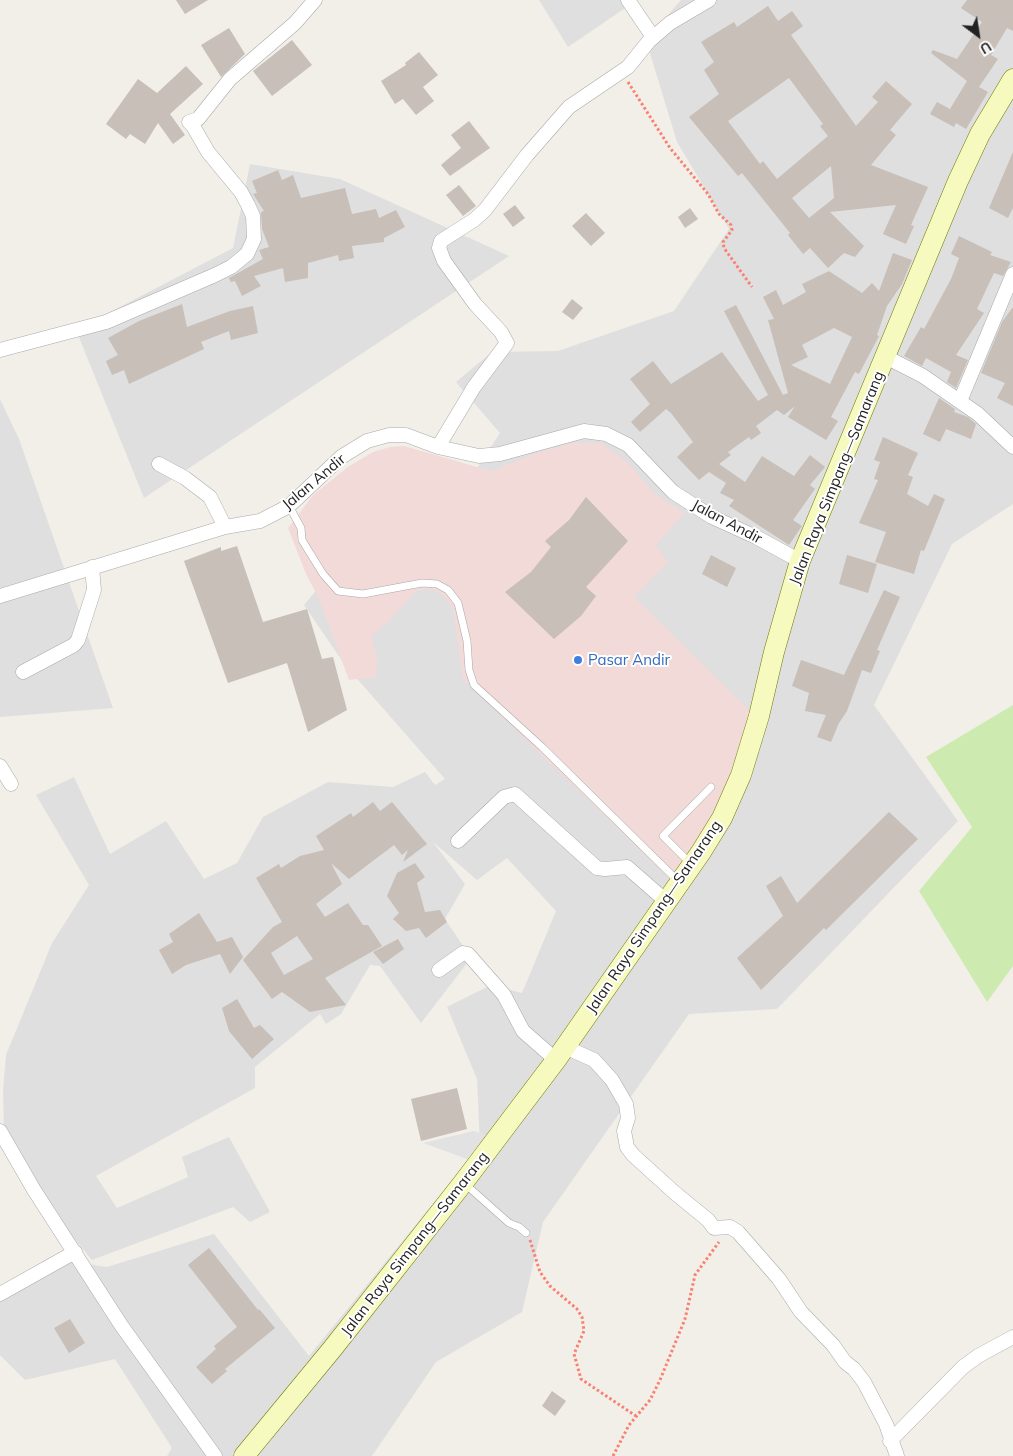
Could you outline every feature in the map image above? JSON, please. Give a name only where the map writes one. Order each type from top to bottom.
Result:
[{"type":"main road","name":"Jalan Raya Simpang—Samarang","points":[[244,1456],[333,1348],[463,1183],[560,1054],[667,902],[722,818],[740,775],[759,716],[774,652],[800,561],[958,181],[980,134],[1013,79]]},
{"type":"street","points":[[0,350],[106,322],[215,275],[231,267],[247,254],[254,238],[253,216],[242,192],[208,152],[189,122],[198,119],[230,79],[295,23],[315,0]]},
{"type":"street","points":[[628,0],[653,37]]},
{"type":"street","points":[[438,448],[474,387],[507,343],[501,332],[474,304],[444,260],[439,248],[441,241],[474,220],[485,210],[527,155],[568,107],[628,66],[653,37],[670,23],[709,0]]},
{"type":"street","points":[[960,402],[1013,274]]},
{"type":"street","points":[[886,357],[923,376],[978,414],[1012,443]]},
{"type":"street","name":"Jalan Andir","points":[[0,596],[225,527],[260,521],[289,506],[341,457],[367,441],[389,435],[406,435],[438,448],[479,456],[500,454],[584,431],[606,434],[628,446],[673,492],[712,517],[756,537],[800,561]]},
{"type":"street","points":[[159,464],[185,478],[210,497],[225,527]]},
{"type":"street","points":[[23,672],[74,645],[78,640],[94,590],[92,567]]},
{"type":"street","points":[[0,766],[11,784]]},
{"type":"street","points":[[458,841],[504,797],[515,794],[597,868],[628,867],[667,902]]},
{"type":"street","points":[[439,970],[463,952],[468,954],[504,995],[523,1031],[560,1054],[594,1060],[612,1080],[626,1104],[628,1118],[624,1131],[627,1147],[633,1155],[675,1194],[708,1220],[714,1228],[730,1227],[738,1232],[758,1254],[801,1312],[864,1382],[886,1424],[897,1456]]},
{"type":"street","points":[[0,1131],[34,1190],[121,1325],[215,1456]]},
{"type":"street","points":[[0,1294],[75,1252]]},
{"type":"street","points":[[890,1440],[962,1368],[978,1356],[1013,1337]]},
{"type":"lane","points":[[289,506],[301,528],[302,540],[323,574],[338,591],[363,594],[422,583],[437,584],[448,590],[458,603],[467,641],[469,670],[474,685],[542,747],[679,883]]},
{"type":"lane","points":[[692,865],[663,836],[711,787]]},
{"type":"lane","points":[[463,1183],[509,1223],[519,1227],[526,1234]]},
{"type":"path","points":[[621,70],[670,148],[708,194],[716,209],[731,225],[732,230],[724,242],[724,248],[752,287]]},
{"type":"path","points":[[613,1456],[636,1416],[650,1400],[660,1380],[685,1318],[695,1275],[730,1227]]},
{"type":"path","points":[[526,1234],[540,1272],[550,1286],[577,1309],[582,1317],[584,1331],[574,1354],[579,1376],[584,1383],[636,1416]]},
{"type":"shaded area","points":[[539,0],[637,0],[568,47]]},
{"type":"shaded area","points":[[681,0],[1013,0],[1013,504],[952,544],[874,705],[958,821],[777,1009],[689,1014],[543,1222],[522,1312],[436,1362],[372,1456],[167,1456],[172,1448],[115,1359],[25,1380],[0,1355],[0,1292],[48,1258],[107,1267],[214,1234],[309,1356],[480,1146],[477,1079],[447,1007],[491,985],[522,993],[556,911],[507,858],[477,880],[433,842],[465,884],[445,919],[471,958],[421,1023],[380,966],[370,965],[341,1014],[326,1024],[320,1014],[255,1067],[255,1088],[96,1176],[117,1208],[188,1177],[182,1157],[229,1137],[270,1212],[250,1222],[233,1207],[92,1260],[66,1229],[4,1129],[3,1091],[6,1055],[52,943],[89,885],[36,795],[74,777],[110,854],[166,821],[204,879],[237,863],[263,817],[328,782],[393,787],[425,772],[435,785],[445,779],[345,665],[304,605],[349,551],[435,533],[500,433],[456,382],[492,352],[558,351],[674,311],[729,229],[677,142],[646,40]]},
{"type":"shaded area","points":[[250,164],[340,179],[509,256],[144,498],[76,330],[233,248]]},
{"type":"shaded area","points":[[0,399],[19,439],[113,708],[0,717]]},
{"type":"shaded area","name":"Pasar Andir","points":[[571,443],[601,443],[628,463],[653,492],[684,513],[656,545],[668,562],[634,597],[750,711],[732,773],[713,814],[693,847],[669,878],[463,679],[453,608],[444,597],[433,589],[416,591],[388,622],[371,636],[377,658],[376,677],[349,680],[319,599],[306,574],[288,528],[313,495],[348,467],[373,452],[390,447],[404,446],[491,471],[534,454]]},
{"type":"shaded area","points":[[474,1131],[486,1135],[467,1159],[423,1143]]},
{"type":"green space","points":[[1013,705],[1013,966],[987,1002],[919,891],[972,827],[926,757]]},
{"type":"building","points":[[176,0],[208,0],[185,14]]},
{"type":"building","points":[[967,0],[1013,0],[1013,31],[1007,28],[991,55],[998,59],[979,87],[988,92],[966,129],[956,123],[954,127],[930,114],[937,102],[950,109],[967,81],[931,53],[933,50],[957,59],[982,22],[961,8]]},
{"type":"building","points":[[768,6],[778,21],[792,11],[803,26],[791,35],[856,126],[878,102],[872,97],[886,81],[912,104],[890,130],[896,135],[871,165],[928,187],[911,225],[914,226],[906,244],[883,234],[896,205],[830,212],[864,246],[855,257],[844,253],[828,268],[810,248],[803,254],[788,235],[790,233],[742,173],[738,176],[689,117],[719,94],[704,70],[714,62],[701,42],[734,22],[737,27]],"holes":[[[789,78],[823,124],[820,126],[828,136],[777,179],[763,161],[760,164],[728,121]],[[831,166],[834,198],[809,218],[792,198]]]},
{"type":"building","points":[[229,28],[245,54],[221,77],[201,45]]},
{"type":"building","points":[[292,40],[312,65],[272,96],[253,71]]},
{"type":"building","points":[[419,52],[438,75],[423,87],[434,101],[416,115],[403,99],[395,104],[381,81],[406,65],[405,63]]},
{"type":"building","points":[[186,66],[203,84],[170,114],[185,135],[173,144],[158,123],[145,144],[130,134],[126,139],[106,124],[138,79],[157,93]]},
{"type":"building","points":[[469,121],[490,148],[450,176],[441,165],[461,148],[451,135]]},
{"type":"building","points":[[1013,152],[1013,208],[1008,218],[989,208]]},
{"type":"building","points":[[278,170],[282,180],[293,175],[301,198],[345,188],[352,214],[376,209],[379,218],[396,210],[405,227],[384,238],[384,242],[352,246],[354,258],[339,261],[338,255],[308,263],[308,278],[285,282],[283,268],[254,276],[261,286],[242,296],[235,281],[231,282],[229,278],[263,259],[259,250],[269,247],[262,229],[261,212],[264,211],[253,194],[257,193],[252,181]]},
{"type":"building","points":[[459,185],[476,206],[463,216],[446,195]]},
{"type":"building","points":[[515,205],[525,218],[513,227],[503,214]]},
{"type":"building","points":[[690,208],[698,219],[685,228],[678,217]]},
{"type":"building","points":[[586,213],[605,233],[591,246],[572,226]]},
{"type":"building","points":[[959,236],[992,252],[990,255],[1011,262],[1003,276],[994,273],[977,309],[984,313],[956,355],[968,360],[956,388],[947,382],[951,372],[926,358],[922,366],[904,356],[921,327],[924,329],[951,279],[959,258],[951,254]]},
{"type":"building","points":[[893,253],[912,260],[902,284],[887,306],[877,335],[879,336],[859,374],[855,372],[831,417],[838,421],[826,440],[788,417],[795,406],[784,415],[777,410],[756,426],[761,433],[751,440],[749,437],[728,452],[731,455],[719,464],[745,482],[762,456],[794,476],[810,455],[825,467],[810,485],[815,489],[793,520],[802,526],[789,545],[729,506],[734,500],[720,493],[726,483],[709,472],[699,480],[677,457],[693,442],[666,409],[640,432],[631,422],[650,404],[630,379],[653,361],[671,384],[722,352],[758,401],[768,395],[724,311],[736,305],[783,395],[788,393],[768,320],[774,319],[763,297],[776,290],[783,305],[806,292],[802,284],[829,271],[862,293],[872,283],[879,291]],"holes":[[[834,328],[852,337],[830,384],[791,365],[808,357],[802,345]]]},
{"type":"building","points":[[572,299],[583,308],[573,320],[562,312]]},
{"type":"building","points":[[182,304],[187,327],[230,311],[253,306],[258,333],[231,340],[229,331],[201,342],[204,349],[129,384],[124,370],[112,375],[106,361],[118,355],[108,338],[139,321]]},
{"type":"building","points":[[1013,307],[1013,406],[997,398],[1005,383],[981,373],[1002,322]]},
{"type":"building","points":[[939,398],[955,409],[954,412],[968,417],[976,424],[971,439],[946,429],[940,442],[923,434]]},
{"type":"building","points":[[883,437],[918,453],[908,475],[913,477],[907,494],[928,506],[934,494],[945,499],[924,551],[921,550],[914,574],[875,562],[886,532],[859,523],[878,480],[874,479],[880,462],[874,460]]},
{"type":"building","points":[[586,497],[628,541],[586,587],[596,596],[581,616],[554,639],[505,592],[531,572],[551,547],[545,541],[569,520]]},
{"type":"building","points":[[237,546],[263,622],[307,609],[322,659],[333,657],[347,710],[308,732],[287,663],[228,683],[184,561],[221,547],[221,551]]},
{"type":"building","points":[[711,555],[736,568],[727,587],[702,574]]},
{"type":"building","points":[[847,555],[877,564],[868,593],[839,584]]},
{"type":"building","points":[[884,590],[900,597],[877,650],[880,651],[871,673],[862,670],[847,711],[839,723],[831,742],[817,737],[826,715],[805,711],[809,693],[792,686],[801,660],[844,675]]},
{"type":"building","points":[[373,802],[380,811],[392,802],[427,844],[403,862],[408,850],[402,855],[394,845],[349,879],[331,863],[342,884],[316,904],[325,917],[348,903],[363,925],[368,925],[382,946],[325,978],[346,1005],[310,1012],[282,992],[272,999],[243,960],[273,927],[282,922],[256,878],[279,864],[281,868],[300,856],[324,850],[316,836],[351,813],[353,817]],"holes":[[[297,936],[313,959],[284,975],[271,953]]]},
{"type":"building","points":[[889,812],[918,839],[826,930],[824,928],[761,990],[737,958],[783,916],[766,886],[781,876],[797,903]]},
{"type":"building","points":[[415,863],[425,877],[417,883],[425,912],[440,910],[447,922],[426,938],[419,928],[406,931],[393,919],[399,913],[387,896],[397,873]]},
{"type":"building","points":[[199,913],[217,942],[232,937],[243,957],[230,974],[220,954],[186,965],[172,974],[159,950],[173,942],[169,934]]},
{"type":"building","points":[[398,939],[404,949],[383,964],[373,952]]},
{"type":"building","points":[[237,999],[254,1028],[260,1025],[274,1039],[252,1059],[229,1031],[222,1008]]},
{"type":"building","points":[[457,1088],[467,1129],[421,1141],[411,1099]]},
{"type":"building","points":[[209,1248],[258,1310],[275,1328],[225,1369],[227,1371],[212,1384],[196,1367],[216,1349],[214,1346],[237,1327],[188,1265]]},
{"type":"building","points":[[70,1319],[85,1343],[69,1353],[54,1328]]},
{"type":"building","points":[[552,1391],[566,1401],[555,1416],[542,1406]]},
{"type":"place","name":"Pasar Andir","points":[[578,660]]}]
